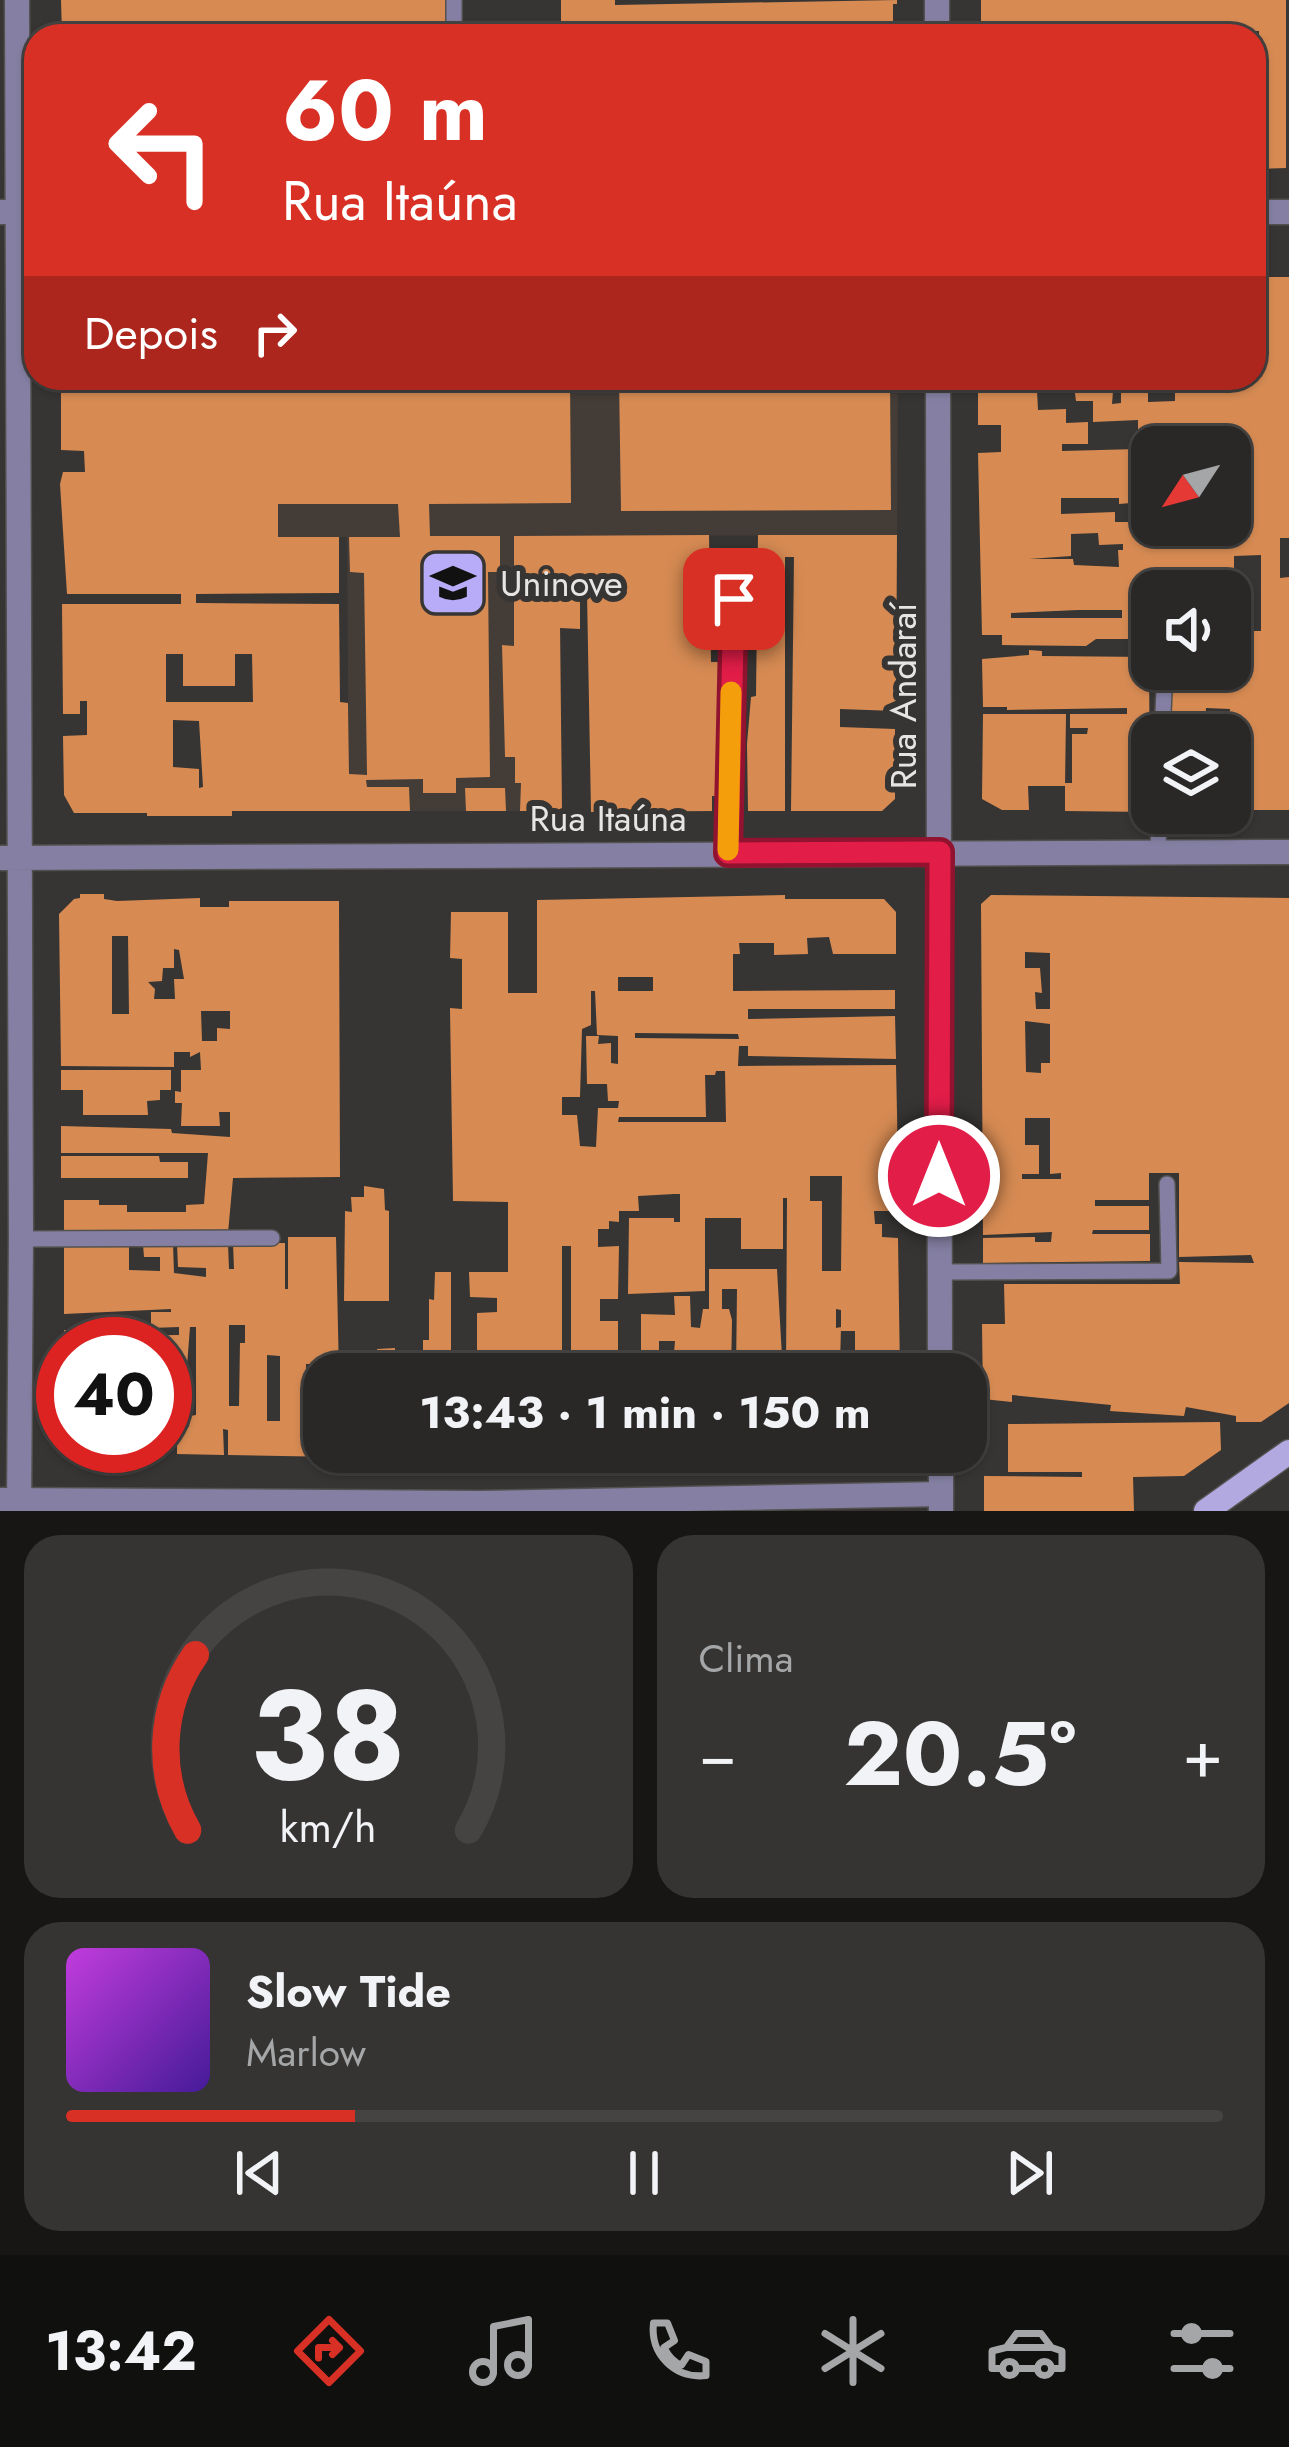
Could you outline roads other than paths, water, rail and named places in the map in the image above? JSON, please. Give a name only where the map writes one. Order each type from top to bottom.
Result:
[{"type":"main road","points":[[1206,1511],[1289,1452]]},
{"type":"street","points":[[16,0],[9,858],[21,1239],[12,1504],[480,1507],[941,1502]]},
{"type":"street","name":"Rua Andaraí","points":[[938,390],[940,1353]]},
{"type":"street","name":"Rua Itaúna","points":[[9,858],[1289,852]]},
{"type":"lane","points":[[728,853],[734,599]]},
{"type":"lane","points":[[1158,834],[1158,853]]},
{"type":"lane","points":[[938,1272],[1169,1271],[1167,1184]]},
{"type":"lane","points":[[21,1239],[272,1238]]},
{"type":"place","name":"Uninove","points":[[453,583]]}]
